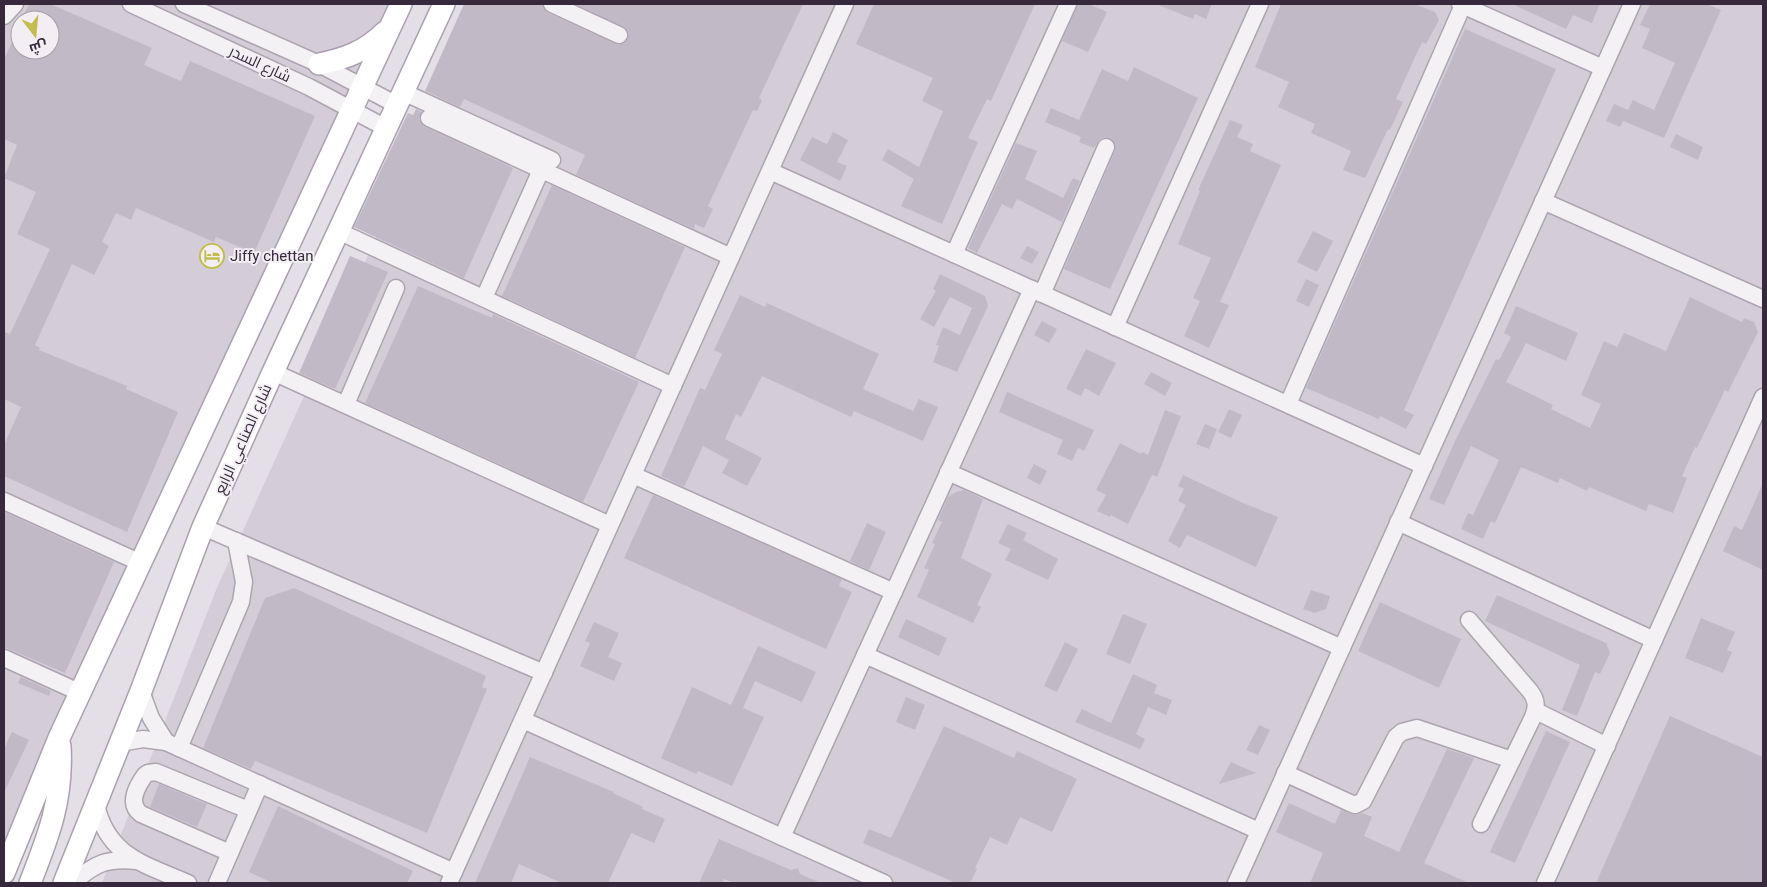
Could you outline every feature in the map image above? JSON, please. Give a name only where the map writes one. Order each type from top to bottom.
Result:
[{"type":"main road","points":[[4,873],[59,738],[401,4]]},
{"type":"main road","name":"شارع الصناعي الرابع","points":[[64,883],[141,691],[203,527],[444,4]]},
{"type":"main road","points":[[319,64],[340,60],[360,52],[377,40],[392,24]]},
{"type":"main road","points":[[30,883],[50,832],[56,810],[61,762],[59,738]]},
{"type":"street","points":[[4,16],[15,4]]},
{"type":"street","name":"شارع السدر","points":[[132,4],[309,87],[386,128]]},
{"type":"street","name":"شارع السدر","points":[[184,4],[319,64],[362,86],[400,98],[546,165]]},
{"type":"street","points":[[552,4],[619,35]]},
{"type":"street","points":[[120,743],[143,739],[172,745],[260,784],[452,878],[845,4]]},
{"type":"street","points":[[954,254],[1068,4]]},
{"type":"street","points":[[1115,327],[1260,4]]},
{"type":"street","points":[[1288,404],[1462,4],[1603,68]]},
{"type":"street","points":[[1236,883],[1632,4]]},
{"type":"street","points":[[429,118],[546,165],[731,257]]},
{"type":"street","points":[[782,837],[948,472],[1106,148]]},
{"type":"street","points":[[484,298],[546,165]]},
{"type":"street","points":[[770,170],[1424,466]]},
{"type":"street","points":[[1543,201],[1763,299]]},
{"type":"street","points":[[338,231],[673,386]]},
{"type":"street","points":[[346,404],[396,288]]},
{"type":"street","points":[[273,372],[610,525]]},
{"type":"street","points":[[1545,883],[1763,397]]},
{"type":"street","points":[[948,472],[1342,648]]},
{"type":"street","points":[[633,474],[894,592]]},
{"type":"street","points":[[4,501],[141,563]]},
{"type":"street","points":[[1398,522],[1654,640]]},
{"type":"street","points":[[203,527],[544,673]]},
{"type":"street","points":[[172,745],[241,602],[244,582],[236,541]]},
{"type":"street","points":[[1469,620],[1530,691],[1536,704],[1536,711],[1481,824]]},
{"type":"street","points":[[865,655],[1259,831]]},
{"type":"street","points":[[4,658],[81,692]]},
{"type":"street","points":[[141,691],[151,718],[172,745]]},
{"type":"street","points":[[1536,711],[1607,746]]},
{"type":"street","points":[[523,720],[884,883]]},
{"type":"street","points":[[1285,773],[1350,803],[1359,804],[1362,802],[1396,737],[1409,729],[1417,728],[1512,760]]},
{"type":"street","points":[[230,853],[141,814],[135,808],[134,799],[143,778],[152,772],[248,810]]},
{"type":"street","points":[[217,883],[260,784]]},
{"type":"street","points":[[96,804],[99,819],[105,833],[114,844],[140,862],[188,883]]},
{"type":"street","points":[[73,883],[94,866],[103,862],[114,860],[140,862]]},
{"type":"shaded area","points":[[4,4],[398,4],[4,883]]},
{"type":"shaded area","points":[[482,4],[1763,4],[1763,883],[102,883],[216,590]]},
{"type":"building","points":[[29,4],[50,4],[152,48],[144,65],[181,81],[190,61],[315,116],[254,253],[216,237],[214,242],[136,208],[131,220],[116,213],[102,242],[109,246],[94,275],[72,264],[35,345],[40,348],[39,350],[127,386],[126,389],[178,412],[127,532],[4,476],[4,445],[21,407],[4,399],[4,332],[10,334],[50,249],[17,234],[36,192],[4,178],[17,145],[4,139],[4,60],[10,46],[10,60],[60,60],[60,10],[26,10]]},
{"type":"building","points":[[464,4],[542,4],[548,13],[619,45],[625,43],[628,39],[627,29],[575,4],[803,4],[759,98],[762,100],[757,111],[753,110],[708,206],[713,209],[704,228],[695,224],[694,229],[576,175],[585,155],[464,99],[460,107],[425,91]]},
{"type":"building","points":[[874,4],[1035,4],[991,101],[987,99],[968,138],[978,142],[942,224],[901,206],[914,179],[882,160],[888,149],[919,167],[943,111],[922,101],[933,78],[856,44]]},
{"type":"building","points":[[1078,4],[1089,4],[1107,12],[1088,52],[1062,41]]},
{"type":"building","points":[[1156,4],[1212,4],[1206,19],[1195,14],[1193,19]]},
{"type":"building","points":[[1281,4],[1415,4],[1435,12],[1439,20],[1426,44],[1422,42],[1396,99],[1403,102],[1365,178],[1343,170],[1351,151],[1311,133],[1315,124],[1278,107],[1289,82],[1255,67]]},
{"type":"building","points":[[1512,4],[1600,4],[1592,23],[1573,15],[1566,29]]},
{"type":"building","points":[[1650,4],[1707,4],[1721,10],[1664,138],[1623,121],[1620,127],[1606,121],[1614,104],[1628,110],[1633,100],[1654,110],[1675,63],[1642,48],[1650,29],[1640,25]]},
{"type":"building","points":[[1465,29],[1556,69],[1404,410],[1414,415],[1406,429],[1380,416],[1379,419],[1306,388]]},
{"type":"building","points":[[1134,67],[1198,98],[1110,289],[1064,269],[1116,145],[1110,138],[1104,137],[1100,139],[1094,148],[1079,142],[1081,137],[1045,122],[1051,108],[1079,120],[1102,69],[1128,81]]},
{"type":"building","points":[[416,109],[422,112],[419,119],[425,127],[513,168],[464,278],[354,227],[408,113],[413,115]]},
{"type":"building","points":[[1230,120],[1243,125],[1237,137],[1253,144],[1250,151],[1281,165],[1220,302],[1229,305],[1209,348],[1184,336],[1200,301],[1193,298],[1211,258],[1178,244],[1200,191],[1198,190]]},
{"type":"building","points":[[833,132],[848,140],[837,162],[847,166],[840,181],[800,160],[812,137],[827,144]]},
{"type":"building","points":[[1676,134],[1703,147],[1698,160],[1670,147]]},
{"type":"building","points":[[1016,143],[1037,151],[1025,179],[1063,198],[1073,178],[1080,181],[1062,222],[1017,199],[1012,209],[1002,204],[977,253],[968,248]]},
{"type":"building","points":[[552,185],[685,247],[635,358],[502,296]]},
{"type":"building","points":[[1313,231],[1333,241],[1317,272],[1297,262]]},
{"type":"building","points":[[1027,246],[1039,252],[1032,264],[1020,258]]},
{"type":"building","points":[[350,256],[388,272],[335,389],[299,373]]},
{"type":"building","points":[[940,274],[985,296],[988,306],[957,372],[933,362],[939,346],[936,345],[943,327],[960,335],[972,308],[950,297],[934,327],[920,319],[936,291],[933,289]]},
{"type":"building","points":[[1306,279],[1319,285],[1309,307],[1296,301]]},
{"type":"building","points":[[418,286],[492,318],[493,314],[639,382],[583,502],[365,403]]},
{"type":"building","points":[[740,295],[765,307],[767,303],[879,354],[863,389],[913,411],[919,399],[938,407],[923,441],[854,411],[851,417],[762,376],[741,417],[736,414],[725,439],[762,458],[747,486],[722,473],[729,460],[703,446],[684,487],[661,476],[700,388],[705,390],[722,354],[714,350]]},
{"type":"building","points":[[1690,297],[1742,322],[1744,318],[1754,322],[1758,332],[1728,392],[1725,390],[1697,448],[1695,447],[1682,476],[1687,478],[1673,513],[1649,504],[1646,511],[1589,487],[1587,491],[1560,478],[1558,483],[1521,467],[1495,523],[1491,521],[1483,539],[1461,529],[1468,513],[1473,515],[1499,460],[1471,446],[1444,505],[1429,499],[1456,439],[1496,359],[1499,360],[1511,337],[1504,333],[1516,306],[1578,333],[1566,361],[1526,343],[1506,382],[1553,405],[1551,409],[1590,428],[1601,404],[1581,395],[1604,341],[1617,347],[1624,333],[1666,351]]},
{"type":"building","points":[[1042,321],[1057,329],[1049,343],[1034,335]]},
{"type":"building","points":[[1086,349],[1116,363],[1099,396],[1085,388],[1081,396],[1066,389]]},
{"type":"building","points":[[1151,372],[1172,383],[1165,396],[1144,384]]},
{"type":"building","points":[[1007,392],[1094,430],[1084,451],[1078,448],[1072,461],[1057,454],[1063,440],[999,412]]},
{"type":"building","points":[[1229,409],[1242,415],[1231,438],[1218,432]]},
{"type":"building","points":[[1165,410],[1181,416],[1157,477],[1152,475],[1128,524],[1111,515],[1110,517],[1097,511],[1106,495],[1096,490],[1120,443],[1141,454],[1142,452],[1148,455]]},
{"type":"building","points":[[1205,424],[1217,429],[1209,449],[1196,444]]},
{"type":"building","points":[[1034,464],[1047,471],[1040,485],[1027,478]]},
{"type":"building","points":[[1183,475],[1278,517],[1256,567],[1187,535],[1180,548],[1168,541],[1186,505],[1178,501],[1184,489],[1178,486]]},
{"type":"building","points":[[1763,483],[1763,570],[1723,551],[1734,526],[1742,530]]},
{"type":"building","points":[[964,490],[983,499],[961,558],[992,574],[977,605],[981,607],[973,623],[917,597],[929,570],[924,568],[935,544],[932,543],[942,522],[938,520],[948,497]]},
{"type":"building","points":[[653,495],[842,579],[839,586],[852,592],[826,649],[624,558]]},
{"type":"building","points":[[4,512],[114,562],[65,673],[4,647]]},
{"type":"building","points":[[867,523],[886,532],[869,570],[850,561]]},
{"type":"building","points":[[1008,524],[1027,533],[1023,540],[1058,559],[1048,580],[1005,560],[1011,549],[998,543]]},
{"type":"building","points":[[294,588],[486,676],[482,687],[487,689],[427,833],[255,761],[251,769],[203,748],[265,598]]},
{"type":"building","points":[[1311,590],[1330,596],[1326,609],[1314,613],[1303,609]]},
{"type":"building","points":[[1497,595],[1606,643],[1610,653],[1600,674],[1595,672],[1577,716],[1562,710],[1580,665],[1485,621]]},
{"type":"building","points":[[1380,602],[1461,639],[1439,688],[1358,651]]},
{"type":"building","points":[[1123,614],[1147,624],[1130,664],[1106,654]]},
{"type":"building","points":[[1701,618],[1735,632],[1727,650],[1732,652],[1723,673],[1685,658]]},
{"type":"building","points":[[906,619],[947,638],[939,656],[898,637]]},
{"type":"building","points":[[594,622],[619,633],[608,657],[622,663],[614,681],[580,666],[590,643],[585,641]]},
{"type":"building","points":[[1065,642],[1078,649],[1057,692],[1044,686]]},
{"type":"building","points":[[758,646],[816,672],[802,702],[755,681],[743,708],[764,717],[732,786],[698,771],[696,774],[661,758],[692,687],[731,705]]},
{"type":"building","points":[[1133,674],[1157,685],[1154,693],[1172,700],[1166,715],[1148,707],[1136,734],[1145,739],[1140,749],[1075,722],[1082,709],[1111,723]]},
{"type":"building","points":[[21,677],[51,691],[49,696],[18,683]]},
{"type":"building","points":[[906,697],[925,705],[915,730],[896,722]]},
{"type":"building","points":[[1670,716],[1763,757],[1763,883],[1596,883]]},
{"type":"building","points":[[1259,725],[1270,730],[1258,755],[1246,750]]},
{"type":"building","points":[[944,726],[1014,758],[1017,751],[1077,779],[1052,832],[1020,817],[1007,845],[990,837],[970,883],[956,883],[863,843],[869,829],[891,838]]},
{"type":"building","points":[[1546,731],[1570,742],[1515,863],[1490,852]]},
{"type":"building","points":[[12,732],[29,740],[4,793],[4,749]]},
{"type":"building","points":[[1447,749],[1474,758],[1424,863],[1469,883],[1310,883],[1323,853],[1276,832],[1289,803],[1335,824],[1341,810],[1355,815],[1362,813],[1372,817],[1364,836],[1399,852]]},
{"type":"building","points":[[530,757],[614,792],[643,807],[642,809],[665,819],[654,843],[631,833],[608,883],[562,883],[519,864],[511,883],[475,883]]},
{"type":"building","points":[[1231,762],[1256,773],[1219,784]]},
{"type":"building","points":[[159,784],[207,804],[197,827],[150,807]]},
{"type":"building","points":[[278,806],[413,871],[407,883],[273,883],[249,872]]},
{"type":"building","points":[[719,839],[791,870],[798,868],[800,874],[821,883],[734,883],[724,879],[722,883],[699,883]]},
{"type":"place","name":"Jiffy chettan","points":[[212,256]]}]
